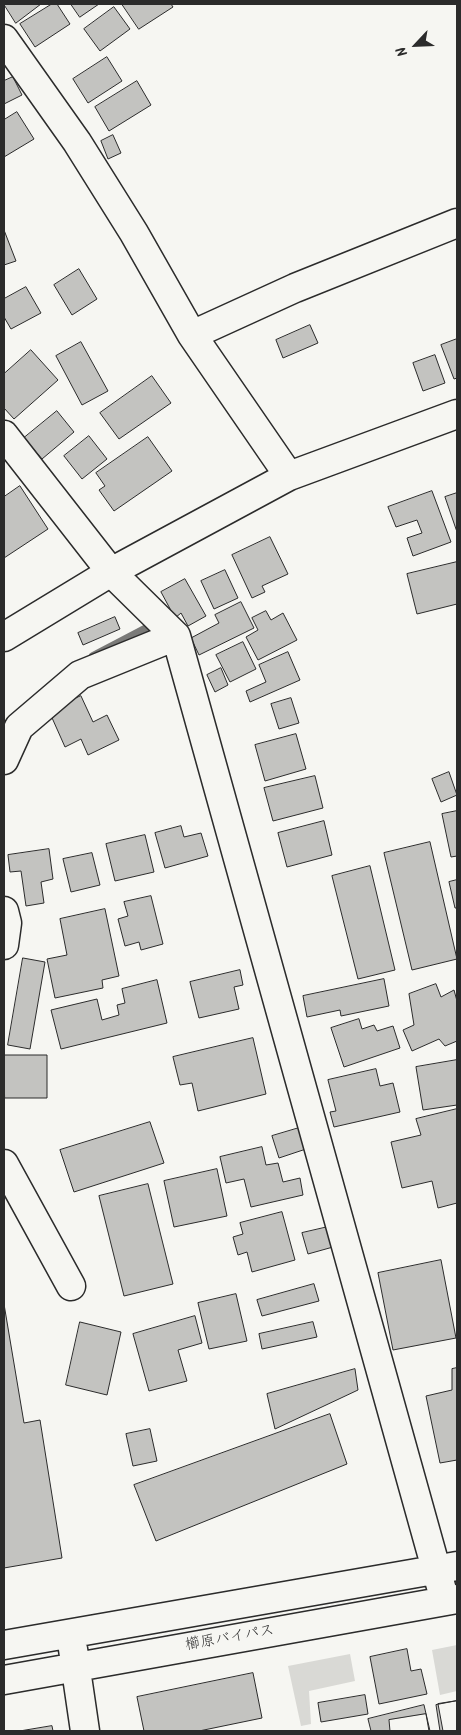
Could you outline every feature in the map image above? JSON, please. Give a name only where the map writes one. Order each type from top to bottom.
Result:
[{"type":"street","points":[[4,39],[82,150],[134,232],[192,335],[289,476]]},
{"type":"street","points":[[192,335],[295,288],[457,223]]},
{"type":"street","points":[[4,637],[111,572],[289,476],[457,414]]},
{"type":"street","points":[[4,435],[111,572],[176,636],[447,1568],[451,1600]]},
{"type":"street","points":[[4,760],[19,727],[80,675],[176,636]]},
{"type":"street","points":[[4,911],[7,923],[4,945]]},
{"type":"street","points":[[4,1164],[71,1286]]},
{"type":"street","points":[[4,1646],[447,1568]]},
{"type":"street","name":"櫛原バイパス","points":[[4,1680],[451,1600]]},
{"type":"street","points":[[72,1634],[85,1731]]},
{"type":"shaded area","points":[[457,1645],[457,1691],[440,1695],[432,1650]]},
{"type":"shaded area","points":[[350,1654],[355,1681],[309,1691],[311,1724],[301,1726],[288,1666]]},
{"type":"building","points":[[4,4],[41,4],[16,23]]},
{"type":"building","points":[[52,4],[57,4],[70,24],[35,47],[20,24]]},
{"type":"building","points":[[71,4],[99,4],[80,17]]},
{"type":"building","points":[[122,4],[171,4],[173,7],[139,29]]},
{"type":"building","points":[[114,7],[130,29],[100,51],[84,29]]},
{"type":"building","points":[[107,57],[122,81],[88,103],[73,79]]},
{"type":"building","points":[[13,77],[22,95],[4,104],[4,81]]},
{"type":"building","points":[[137,81],[151,105],[109,131],[95,107]]},
{"type":"building","points":[[17,112],[34,139],[4,157],[4,120]]},
{"type":"building","points":[[113,135],[121,153],[108,159],[101,141]]},
{"type":"building","points":[[4,230],[16,261],[4,265]]},
{"type":"building","points":[[79,269],[97,299],[72,315],[54,285]]},
{"type":"building","points":[[26,287],[41,313],[11,329],[4,317],[4,299]]},
{"type":"building","points":[[310,325],[318,343],[283,358],[276,340]]},
{"type":"building","points":[[457,339],[457,378],[454,379],[441,345]]},
{"type":"building","points":[[81,342],[108,391],[82,405],[56,356]]},
{"type":"building","points":[[31,350],[58,380],[14,419],[4,408],[4,374]]},
{"type":"building","points":[[435,355],[445,383],[423,391],[413,363]]},
{"type":"building","points":[[152,376],[171,403],[119,439],[100,413]]},
{"type":"building","points":[[57,411],[74,432],[42,459],[24,438]]},
{"type":"building","points":[[89,436],[107,459],[82,479],[64,456]]},
{"type":"building","points":[[148,437],[172,471],[114,511],[99,490],[105,486],[96,473]]},
{"type":"building","points":[[20,486],[48,529],[4,558],[4,497]]},
{"type":"building","points":[[432,491],[451,542],[413,556],[407,538],[422,533],[417,520],[396,527],[388,507]]},
{"type":"building","points":[[457,493],[457,532],[445,497]]},
{"type":"building","points":[[270,537],[288,574],[262,586],[265,592],[252,598],[232,555]]},
{"type":"building","points":[[457,562],[457,604],[417,614],[407,574]]},
{"type":"building","points":[[225,570],[238,598],[214,609],[201,581]]},
{"type":"building","points":[[185,579],[206,616],[188,626],[181,613],[175,618],[161,592]]},
{"type":"building","points":[[241,602],[254,628],[199,655],[191,638],[219,623],[215,615]]},
{"type":"building","points":[[266,611],[271,620],[283,613],[297,640],[258,660],[246,637],[258,630],[252,618]]},
{"type":"building","points":[[115,617],[120,629],[83,645],[78,633]]},
{"type":"building","points":[[243,642],[256,669],[230,682],[216,655]]},
{"type":"building","points":[[288,652],[300,680],[250,702],[246,691],[266,682],[259,665]]},
{"type":"building","points":[[221,668],[228,685],[215,692],[207,675]]},
{"type":"building","points":[[81,696],[93,722],[107,715],[119,740],[88,755],[81,739],[65,747],[49,711]]},
{"type":"building","points":[[291,698],[299,723],[279,729],[271,704]]},
{"type":"building","points":[[296,734],[306,769],[265,781],[255,745]]},
{"type":"building","points":[[449,772],[457,795],[441,802],[432,779]]},
{"type":"building","points":[[315,776],[323,808],[273,821],[264,788]]},
{"type":"building","points":[[457,811],[457,856],[451,857],[442,814]]},
{"type":"building","points":[[324,821],[332,855],[287,867],[278,833]]},
{"type":"building","points":[[181,826],[184,837],[201,833],[208,856],[165,868],[155,833]]},
{"type":"building","points":[[145,835],[154,872],[115,881],[106,844]]},
{"type":"building","points":[[430,842],[457,959],[412,970],[384,853]]},
{"type":"building","points":[[49,849],[53,879],[41,882],[44,903],[26,906],[21,871],[10,872],[8,855]]},
{"type":"building","points":[[92,853],[100,885],[71,892],[63,859]]},
{"type":"building","points":[[370,866],[395,970],[358,979],[332,876]]},
{"type":"building","points":[[457,880],[457,908],[455,908],[449,882]]},
{"type":"building","points":[[151,896],[163,944],[141,950],[139,942],[125,946],[118,919],[128,916],[124,902]]},
{"type":"building","points":[[105,909],[119,976],[102,980],[103,988],[55,998],[47,959],[67,955],[60,919]]},
{"type":"building","points":[[23,958],[45,962],[30,1049],[8,1045]]},
{"type":"building","points":[[240,970],[243,985],[234,987],[239,1009],[199,1018],[190,982]]},
{"type":"building","points":[[384,979],[389,1006],[341,1016],[340,1010],[307,1017],[303,996]]},
{"type":"building","points":[[157,980],[167,1023],[61,1049],[51,1010],[97,999],[102,1020],[119,1015],[117,1005],[125,1003],[122,989]]},
{"type":"building","points":[[436,984],[441,997],[454,990],[457,1001],[457,1041],[445,1046],[439,1039],[412,1051],[403,1030],[414,1025],[409,994]]},
{"type":"building","points":[[359,1019],[362,1029],[374,1025],[377,1031],[393,1026],[400,1048],[344,1067],[331,1028]]},
{"type":"building","points":[[253,1038],[266,1094],[198,1111],[192,1083],[180,1085],[173,1057]]},
{"type":"building","points":[[4,1055],[47,1055],[47,1098],[5,1098]]},
{"type":"building","points":[[457,1060],[457,1105],[423,1110],[416,1067]]},
{"type":"building","points":[[376,1069],[380,1086],[393,1083],[400,1112],[334,1127],[330,1112],[336,1111],[328,1080]]},
{"type":"building","points":[[457,1109],[457,1203],[438,1208],[432,1181],[402,1188],[391,1142],[421,1135],[416,1119]]},
{"type":"building","points":[[150,1122],[164,1163],[74,1192],[60,1150]]},
{"type":"building","points":[[299,1128],[306,1149],[279,1158],[272,1136]]},
{"type":"building","points":[[262,1147],[266,1165],[278,1163],[283,1182],[300,1178],[303,1195],[251,1207],[244,1179],[226,1183],[220,1157]]},
{"type":"building","points":[[217,1169],[227,1216],[174,1227],[164,1181]]},
{"type":"building","points":[[148,1184],[173,1284],[124,1296],[99,1196]]},
{"type":"building","points":[[282,1212],[295,1260],[252,1272],[247,1252],[238,1255],[233,1237],[243,1234],[240,1223]]},
{"type":"building","points":[[328,1227],[333,1247],[308,1254],[302,1233]]},
{"type":"building","points":[[441,1260],[456,1338],[393,1350],[378,1273]]},
{"type":"building","points":[[314,1284],[319,1301],[262,1316],[257,1300]]},
{"type":"building","points":[[236,1294],[247,1341],[209,1349],[198,1303]]},
{"type":"building","points":[[4,1304],[24,1423],[40,1420],[62,1558],[4,1568]]},
{"type":"building","points":[[195,1316],[202,1343],[178,1350],[187,1381],[149,1391],[133,1334]]},
{"type":"building","points":[[80,1322],[121,1332],[107,1395],[66,1385]]},
{"type":"building","points":[[313,1322],[317,1337],[262,1349],[259,1334]]},
{"type":"building","points":[[457,1368],[457,1460],[440,1463],[426,1396],[452,1390],[452,1369]]},
{"type":"building","points":[[355,1369],[358,1390],[275,1429],[267,1394]]},
{"type":"building","points":[[330,1414],[347,1464],[156,1541],[134,1485]]},
{"type":"building","points":[[150,1429],[157,1461],[133,1466],[126,1434]]},
{"type":"building","points":[[407,1649],[411,1671],[421,1669],[427,1694],[379,1704],[370,1657]]},
{"type":"building","points":[[253,1673],[262,1718],[199,1731],[144,1731],[137,1697]]},
{"type":"building","points":[[365,1695],[368,1714],[321,1722],[318,1703]]},
{"type":"building","points":[[457,1701],[457,1731],[440,1731],[436,1705]]},
{"type":"building","points":[[457,1701],[457,1731],[443,1731],[438,1704]]},
{"type":"building","points":[[424,1705],[430,1731],[371,1731],[368,1719]]},
{"type":"building","points":[[426,1714],[429,1731],[390,1731],[389,1720]]},
{"type":"building","points":[[52,1726],[53,1731],[20,1731]]},
{"type":"waterway","points":[[93,656],[156,623]]}]
